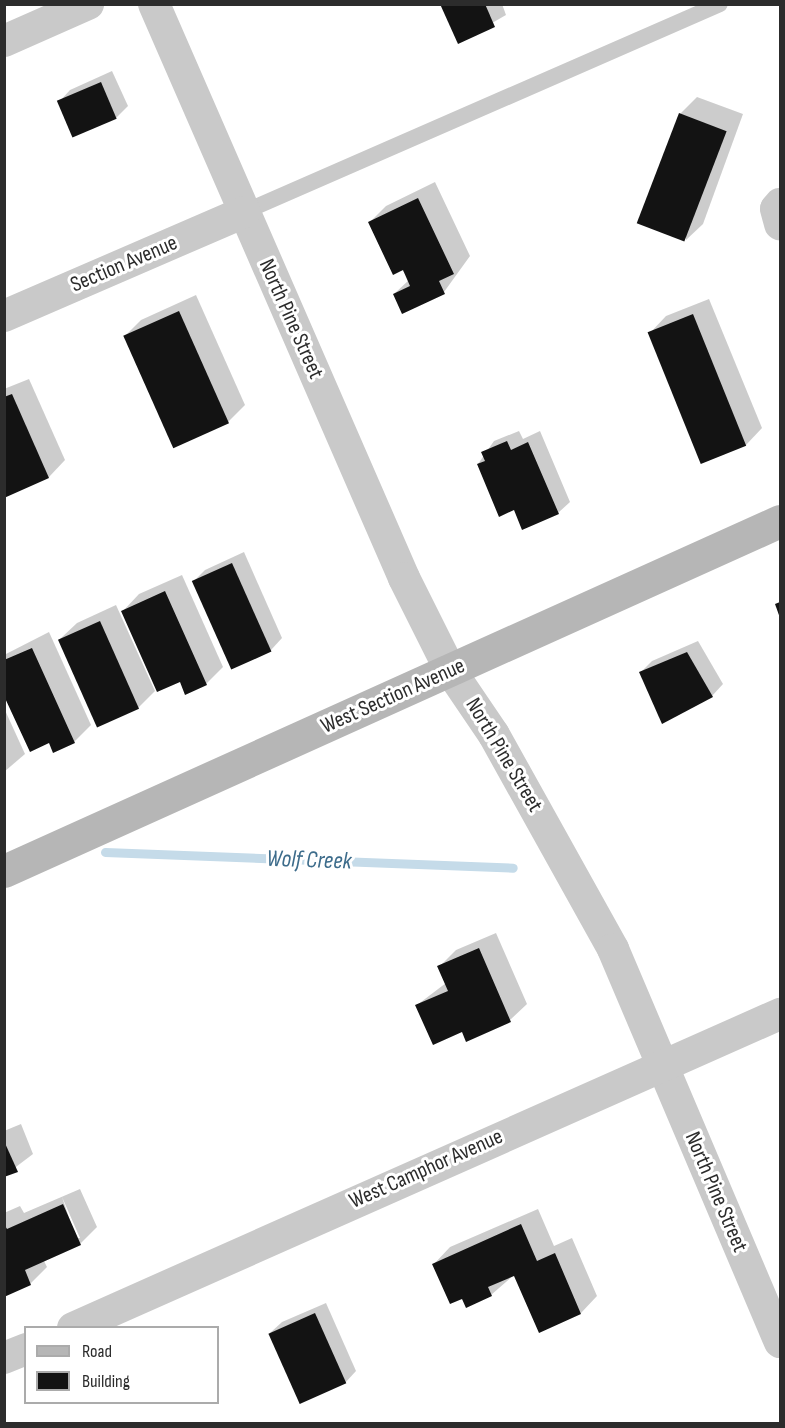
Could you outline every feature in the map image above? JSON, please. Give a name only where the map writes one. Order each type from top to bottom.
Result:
[{"type":"street","points":[[4,40],[88,4]]},
{"type":"street","name":"North Pine Street","points":[[154,4],[244,212],[450,670],[560,851],[613,950],[780,1342]]},
{"type":"street","points":[[780,204],[780,224]]},
{"type":"street","name":"Section Avenue","points":[[4,316],[244,212]]},
{"type":"street","name":"West Section Avenue","points":[[4,871],[780,521]]},
{"type":"street","name":"West Camphor Avenue","points":[[77,1326],[662,1064],[780,1014]]},
{"type":"street","points":[[4,1358],[24,1350]]},
{"type":"lane","points":[[244,212],[720,4]]},
{"type":"building","points":[[440,4],[485,4],[495,27],[458,44]]},
{"type":"building","points":[[101,82],[117,119],[72,138],[57,101]]},
{"type":"building","points":[[679,113],[727,131],[684,241],[637,223]]},
{"type":"building","points":[[418,198],[454,274],[439,281],[445,294],[402,314],[393,294],[410,286],[403,270],[393,275],[368,222]]},
{"type":"building","points":[[179,311],[229,423],[173,448],[123,336]]},
{"type":"building","points":[[693,314],[746,446],[701,464],[648,332]]},
{"type":"building","points":[[12,394],[49,478],[4,498],[4,397]]},
{"type":"building","points":[[507,441],[511,450],[528,442],[559,514],[522,530],[514,510],[499,517],[477,464],[485,461],[481,452]]},
{"type":"building","points":[[232,563],[271,652],[231,670],[192,581]]},
{"type":"building","points":[[165,591],[207,685],[185,695],[180,682],[157,692],[121,611]]},
{"type":"building","points":[[780,602],[780,618],[775,604]]},
{"type":"building","points":[[100,621],[139,709],[97,727],[58,640]]},
{"type":"building","points":[[32,648],[75,743],[53,753],[49,743],[30,752],[4,696],[4,660]]},
{"type":"building","points":[[687,652],[713,697],[662,724],[639,672]]},
{"type":"building","points":[[479,948],[511,1022],[466,1042],[462,1032],[433,1045],[415,1005],[448,991],[437,966]]},
{"type":"building","points":[[4,1141],[18,1172],[4,1177]]},
{"type":"building","points":[[63,1204],[81,1245],[25,1270],[31,1285],[4,1297],[4,1224],[7,1229]]},
{"type":"building","points":[[521,1224],[537,1261],[555,1253],[581,1314],[539,1333],[514,1276],[488,1287],[492,1296],[466,1308],[462,1299],[450,1304],[432,1264]]},
{"type":"building","points":[[315,1313],[346,1383],[300,1404],[268,1334]]},
{"type":"waterway","name":"Wolf Creek","points":[[105,852],[513,868]]}]
